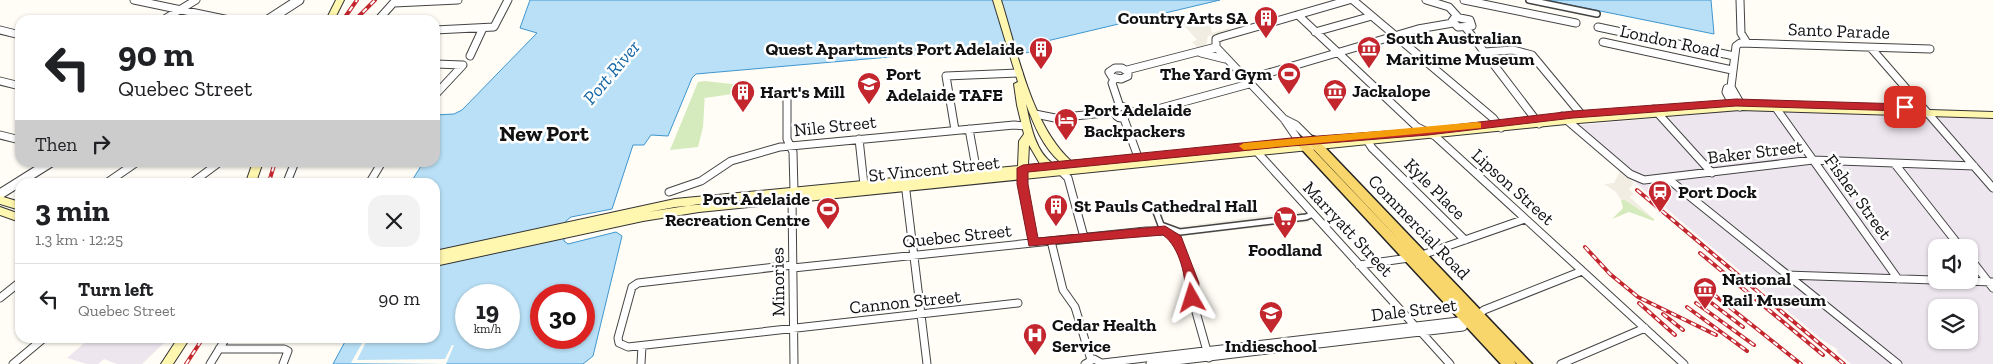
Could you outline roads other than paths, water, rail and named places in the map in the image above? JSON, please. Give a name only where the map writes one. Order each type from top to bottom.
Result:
[{"type":"main road","points":[[332,15],[340,0]]},
{"type":"main road","points":[[997,0],[1014,56],[1027,126],[1037,153],[1058,167]]},
{"type":"main road","points":[[1019,79],[1045,140],[1043,147],[1058,167]]},
{"type":"main road","name":"St Vincent Street","points":[[1738,105],[1776,108],[1926,111],[1993,110]]},
{"type":"main road","name":"St Vincent Street","points":[[793,195],[1023,172],[1138,157],[1431,134],[1564,119],[1738,105],[1993,115]]},
{"type":"main road","name":"St Vincent Street","points":[[1564,119],[1581,114],[1657,111]]},
{"type":"main road","points":[[1023,172],[1024,141],[1027,126]]},
{"type":"main road","name":"St Vincent Street","points":[[569,229],[864,184],[905,184],[977,173],[1023,172],[1058,167],[1258,153],[1308,144]]},
{"type":"main road","name":"Commercial Road","points":[[1308,144],[1422,255],[1510,364]]},
{"type":"main road","name":"Commercial Road","points":[[1308,144],[1409,258],[1525,364]]},
{"type":"main road","points":[[0,200],[15,204]]},
{"type":"main road","points":[[0,211],[15,216]]},
{"type":"main road","points":[[440,254],[569,229]]},
{"type":"main road","points":[[440,261],[569,229]]},
{"type":"main road","points":[[167,364],[181,343]]},
{"type":"street","points":[[134,0],[204,15]]},
{"type":"street","points":[[171,15],[196,0]]},
{"type":"street","points":[[276,15],[299,0]]},
{"type":"street","points":[[382,15],[395,1],[458,0]]},
{"type":"street","points":[[440,30],[496,26],[508,0]]},
{"type":"street","points":[[1127,70],[1126,78],[1115,78],[1110,74],[1112,69],[1127,70],[1216,47],[1216,39],[1221,37],[1351,0],[1395,35],[1500,126]]},
{"type":"street","points":[[1039,124],[1055,118],[1117,109],[1126,114],[1159,108],[1395,35],[1431,26],[1453,23],[1466,28],[1472,26],[1472,22],[1458,17],[1449,8],[1426,0]]},
{"type":"street","points":[[1449,8],[1453,0]]},
{"type":"street","points":[[1464,0],[1576,23]]},
{"type":"street","points":[[1529,0],[1597,14]]},
{"type":"street","points":[[1738,105],[1730,101],[1727,95],[1728,88],[1730,87],[1736,46],[1747,43],[1741,33],[1740,0]]},
{"type":"street","name":"Lipson Street","points":[[1298,15],[1369,84],[1417,127],[1431,134],[1684,364]]},
{"type":"street","points":[[1315,32],[1372,16]]},
{"type":"street","points":[[1453,23],[1453,19],[1458,17]]},
{"type":"street","points":[[1598,27],[1734,56]]},
{"type":"street","points":[[470,56],[483,28]]},
{"type":"street","points":[[1466,28],[1537,122]]},
{"type":"street","points":[[0,30],[15,34]]},
{"type":"street","name":"London Road","points":[[1603,42],[1732,70]]},
{"type":"street","name":"Santo Parade","points":[[1747,43],[1930,49]]},
{"type":"street","name":"Commercial Road","points":[[1216,47],[1247,82],[1308,144]]},
{"type":"street","points":[[1871,48],[1993,188]]},
{"type":"street","points":[[1484,52],[1513,50],[1532,55],[1581,114]]},
{"type":"street","points":[[1193,53],[1215,54],[1227,60]]},
{"type":"street","points":[[440,64],[463,65],[440,90]]},
{"type":"street","points":[[955,130],[946,76],[1019,79]]},
{"type":"street","points":[[1115,78],[1112,83],[1117,109]]},
{"type":"street","points":[[0,81],[15,85]]},
{"type":"street","points":[[440,85],[445,85]]},
{"type":"street","name":"Minories","points":[[787,96],[787,139],[793,152],[794,364]]},
{"type":"street","name":"Fisher Street","points":[[1776,108],[1898,278]]},
{"type":"street","points":[[1657,111],[1712,173]]},
{"type":"street","points":[[1035,114],[1055,118]]},
{"type":"street","points":[[1126,114],[1138,157]]},
{"type":"street","name":"Commercial Road","points":[[1284,119],[1296,125],[1308,144]]},
{"type":"street","name":"Baker Street","points":[[1564,119],[1636,178],[1644,180],[1812,160],[1974,166]]},
{"type":"street","name":"Nile Street","points":[[669,192],[701,181],[731,161],[790,146],[1014,125],[1027,126]]},
{"type":"street","points":[[969,129],[977,173]]},
{"type":"street","points":[[0,135],[15,139]]},
{"type":"street","points":[[859,139],[864,184]]},
{"type":"street","name":"Kyle Place","points":[[1366,139],[1465,240]]},
{"type":"street","name":"Marryatt Street","points":[[1258,153],[1450,364]]},
{"type":"street","points":[[1895,164],[1954,239]]},
{"type":"street","points":[[29,178],[44,167]]},
{"type":"street","points":[[114,178],[130,167]]},
{"type":"street","points":[[198,178],[213,167]]},
{"type":"street","points":[[372,178],[379,167]]},
{"type":"street","points":[[1058,167],[1068,178],[1084,237]]},
{"type":"street","points":[[1023,172],[1022,184],[1033,243]]},
{"type":"street","points":[[1667,178],[1898,364]]},
{"type":"street","points":[[905,184],[927,364]]},
{"type":"street","points":[[0,194],[15,186]]},
{"type":"street","points":[[0,200],[15,188]]},
{"type":"street","points":[[1155,208],[1161,225],[1180,232],[1306,217],[1313,214]]},
{"type":"street","points":[[1422,255],[1525,218]]},
{"type":"street","name":"Quebec Street","points":[[643,281],[914,256],[1146,231],[1165,231],[1174,235],[1193,283],[1192,298],[1208,354]]},
{"type":"street","points":[[1051,241],[1063,290],[1075,307],[1088,362],[1103,363]]},
{"type":"street","points":[[1359,265],[1409,258]]},
{"type":"street","points":[[1978,268],[1992,284]]},
{"type":"street","points":[[1473,317],[1484,310],[1582,270]]},
{"type":"street","points":[[1786,275],[1898,278],[1992,284]]},
{"type":"street","name":"Cannon Street","points":[[643,281],[632,287],[618,338],[622,347],[1018,303]]},
{"type":"street","points":[[0,298],[15,286]]},
{"type":"street","name":"Dale Street","points":[[1103,363],[1208,354],[1418,329],[1463,327],[1473,317]]},
{"type":"street","points":[[1561,364],[1645,328]]},
{"type":"street","points":[[13,364],[38,343]]},
{"type":"street","points":[[210,364],[223,343]]},
{"type":"street","points":[[641,364],[642,346]]},
{"type":"street","points":[[219,349],[284,349],[288,351],[288,356],[283,364]]},
{"type":"street","name":"Dale Street","points":[[1150,364],[1208,354]]},
{"type":"water","name":"Port River","points":[[530,0],[1220,0],[1030,45],[1033,52],[993,56],[992,48],[696,74],[692,78],[668,136],[651,135],[644,145],[633,145],[612,209],[571,217],[566,221],[564,241],[568,244],[616,232],[622,236],[595,348],[595,284],[530,284],[530,349],[595,349],[593,356],[583,364],[333,364],[344,343],[440,343],[440,178],[414,178],[420,167],[440,167],[440,115],[454,114],[462,110],[537,33],[520,28]]},
{"type":"water","points":[[1546,0],[1711,0],[1714,34]]},
{"type":"railway","points":[[346,15],[357,0]]},
{"type":"railway","points":[[360,15],[375,0]]},
{"type":"railway","points":[[270,178],[274,167]]},
{"type":"railway","points":[[1637,190],[1844,364]]},
{"type":"railway","points":[[1585,247],[1610,274],[1638,297],[1716,335]]},
{"type":"railway","points":[[1700,253],[1823,355]]},
{"type":"railway","points":[[1713,294],[1801,364]]},
{"type":"railway","points":[[1705,298],[1743,327]]},
{"type":"railway","points":[[1639,303],[1675,335]]},
{"type":"railway","points":[[1696,303],[1754,345]]},
{"type":"railway","points":[[1687,307],[1747,351]]},
{"type":"railway","points":[[1663,314],[1683,330]]},
{"type":"railway","points":[[186,364],[200,343]]},
{"type":"place","name":"Country Arts SA","points":[[1266,39]]},
{"type":"place","name":"South Australian Maritime Museum","points":[[1369,69]]},
{"type":"place","name":"Quest Apartments Port Adelaide","points":[[1041,70]]},
{"type":"place","name":"The Yard Gym","points":[[1289,95]]},
{"type":"place","name":"Port Adelaide TAFE","points":[[869,105]]},
{"type":"place","name":"Jackalope","points":[[1335,112]]},
{"type":"place","name":"Hart's Mill","points":[[743,113]]},
{"type":"place","name":"Port Adelaide Backpackers","points":[[1066,141]]},
{"type":"place","name":"Port Dock","points":[[1660,213]]},
{"type":"place","name":"St Pauls Cathedral Hall","points":[[1056,227]]},
{"type":"place","name":"Port Adelaide Recreation Centre","points":[[828,230]]},
{"type":"place","name":"Foodland","points":[[1285,239]]},
{"type":"place","name":"National Rail Museum","points":[[1705,310]]},
{"type":"place","name":"Indieschool","points":[[1271,334]]},
{"type":"place","name":"Cedar Health Service","points":[[1035,356]]},
{"type":"district","name":"New Port","points":[[544,133]]}]
